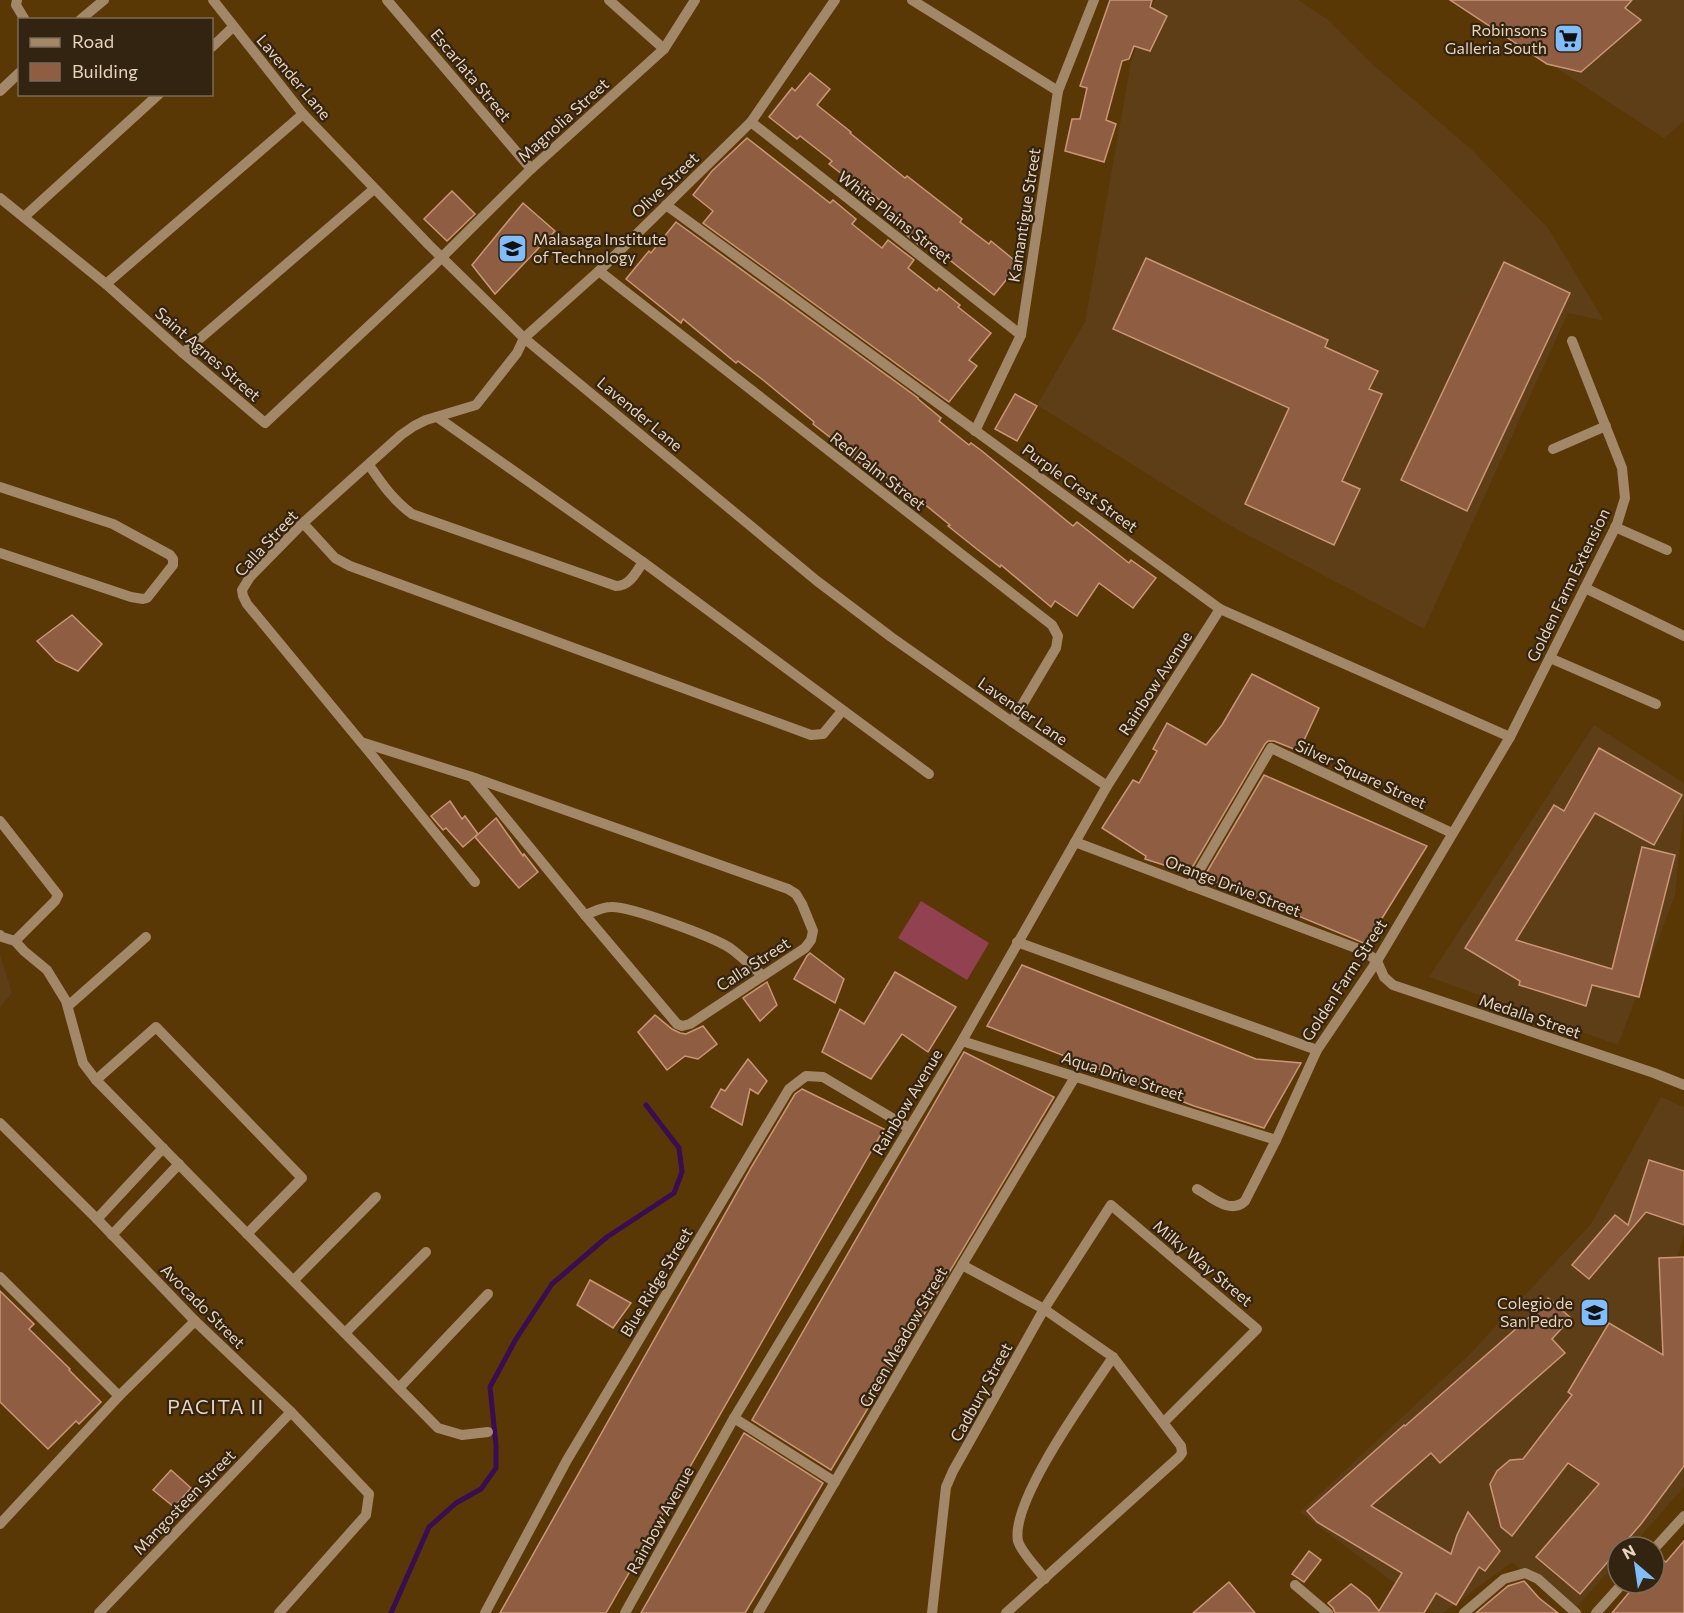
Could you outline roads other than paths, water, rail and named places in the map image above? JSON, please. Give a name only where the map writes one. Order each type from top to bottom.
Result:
[{"type":"street","points":[[17,0],[16,5],[24,18]]},
{"type":"street","points":[[82,18],[104,0]]},
{"type":"street","name":"Lavender Lane","points":[[213,0],[303,114],[374,189],[524,338],[817,581],[891,637],[1107,786]]},
{"type":"street","name":"Escarlata Street","points":[[387,0],[531,169]]},
{"type":"street","points":[[609,0],[664,49]]},
{"type":"street","name":"Magnolia Street","points":[[442,257],[531,169],[664,49],[695,0]]},
{"type":"street","name":"Olive Street","points":[[476,405],[517,353],[524,338],[599,271],[751,122],[835,0]]},
{"type":"street","points":[[912,0],[1058,91]]},
{"type":"street","name":"Kamantigue Street","points":[[975,431],[1021,335],[1058,91],[1094,0]]},
{"type":"street","points":[[213,46],[233,27]]},
{"type":"street","points":[[0,91],[18,74]]},
{"type":"street","points":[[24,217],[157,96]]},
{"type":"street","points":[[106,284],[303,114]]},
{"type":"street","name":"White Plains Street","points":[[751,122],[1021,335]]},
{"type":"street","points":[[183,353],[374,189]]},
{"type":"street","name":"Saint Agnes Street","points":[[0,198],[106,284],[264,423],[442,257]]},
{"type":"street","name":"Purple Crest Street","points":[[666,205],[1220,609],[1510,737]]},
{"type":"street","name":"Red Palm Street","points":[[599,271],[1052,625],[1058,636],[1056,648],[1012,722]]},
{"type":"street","name":"Golden Farm Extension","points":[[1510,737],[1616,527],[1625,498],[1622,468],[1572,341]]},
{"type":"street","name":"Calla Street","points":[[472,777],[585,915],[674,1020],[682,1026],[690,1024],[805,948],[811,940],[813,931],[808,917],[796,894],[788,889],[472,777],[362,742],[247,604],[242,590],[250,577],[303,523],[401,435],[426,420],[476,405]]},
{"type":"street","points":[[437,417],[643,562],[929,774]]},
{"type":"street","points":[[1553,449],[1606,426]]},
{"type":"street","points":[[369,465],[389,494],[412,514],[619,586],[628,583],[643,562]]},
{"type":"street","points":[[0,486],[113,524],[170,555],[173,559],[173,566],[147,598],[143,599],[0,553]]},
{"type":"street","points":[[303,523],[335,558],[350,566],[811,735],[823,734],[842,711]]},
{"type":"street","points":[[1616,527],[1667,550]]},
{"type":"street","points":[[1585,588],[1684,636]]},
{"type":"street","name":"Rainbow Avenue","points":[[625,1613],[734,1418],[962,1041],[1107,786],[1220,609]]},
{"type":"street","points":[[1550,657],[1656,704]]},
{"type":"street","name":"Golden Farm Street","points":[[1197,1189],[1232,1207],[1239,1206],[1245,1201],[1317,1050],[1377,961],[1510,737]]},
{"type":"street","points":[[362,742],[476,882]]},
{"type":"street","name":"Silver Square Street","points":[[1190,886],[1271,748],[1452,833]]},
{"type":"street","points":[[0,821],[58,895],[55,901],[15,941]]},
{"type":"street","name":"Orange Drive Street","points":[[1075,842],[1364,951],[1377,961]]},
{"type":"street","points":[[585,915],[612,907],[641,914],[717,941],[730,948],[762,975]]},
{"type":"street","points":[[0,935],[15,941],[46,970],[66,1000],[83,1063],[96,1080],[247,1234],[438,1428],[462,1435],[488,1432]]},
{"type":"street","points":[[68,1006],[146,937]]},
{"type":"street","points":[[1017,942],[1317,1050]]},
{"type":"street","name":"Medalla Street","points":[[1377,961],[1384,976],[1393,985],[1684,1085]]},
{"type":"street","points":[[96,1080],[156,1027],[302,1178],[247,1234]]},
{"type":"street","name":"Aqua Drive Street","points":[[962,1041],[1276,1140]]},
{"type":"street","name":"Blue Ridge Street","points":[[485,1613],[567,1460],[789,1089],[806,1076],[823,1077],[909,1128]]},
{"type":"street","name":"Green Meadow Street","points":[[758,1613],[1075,1077]]},
{"type":"street","name":"Avocado Street","points":[[0,1123],[195,1321],[291,1412],[369,1494],[366,1515],[279,1613]]},
{"type":"street","points":[[97,1219],[163,1148]]},
{"type":"street","points":[[112,1235],[179,1164]]},
{"type":"street","points":[[294,1280],[376,1197]]},
{"type":"street","name":"Cadbury Street","points":[[932,1613],[946,1487],[953,1471],[1044,1309],[1111,1205]]},
{"type":"street","name":"Milky Way Street","points":[[1111,1205],[1257,1329],[1164,1422]]},
{"type":"street","points":[[345,1333],[426,1252]]},
{"type":"street","points":[[962,1265],[1044,1309],[1113,1357],[1164,1422],[1181,1446],[1182,1453],[1006,1613]]},
{"type":"street","points":[[0,1277],[119,1396]]},
{"type":"street","points":[[399,1388],[488,1294]]},
{"type":"street","points":[[0,1524],[119,1396],[195,1321]]},
{"type":"street","points":[[1045,1579],[1018,1541],[1020,1521],[1029,1491],[1069,1422],[1113,1357]]},
{"type":"street","name":"Mangosteen Street","points":[[99,1613],[291,1412]]},
{"type":"street","points":[[734,1418],[835,1482]]},
{"type":"street","points":[[1666,1536],[1684,1516]]},
{"type":"street","points":[[1464,1613],[1504,1579],[1525,1573],[1538,1579],[1576,1613]]},
{"type":"street","points":[[1295,1585],[1328,1613]]},
{"type":"street","points":[[1596,1613],[1612,1595]]},
{"type":"waterway","points":[[391,1613],[429,1527],[456,1503],[481,1489],[496,1468],[490,1387],[516,1339],[552,1284],[607,1237],[674,1193],[682,1172],[679,1148],[646,1105]]},
{"type":"place","name":"Robinsons Galleria South","points":[[1568,39]]},
{"type":"place","name":"Malasaga Institute of Technology","points":[[512,248]]},
{"type":"place","name":"Colegio de San Pedro","points":[[1594,1312]]},
{"type":"district","name":"PACITA II","points":[[216,1407]]}]
